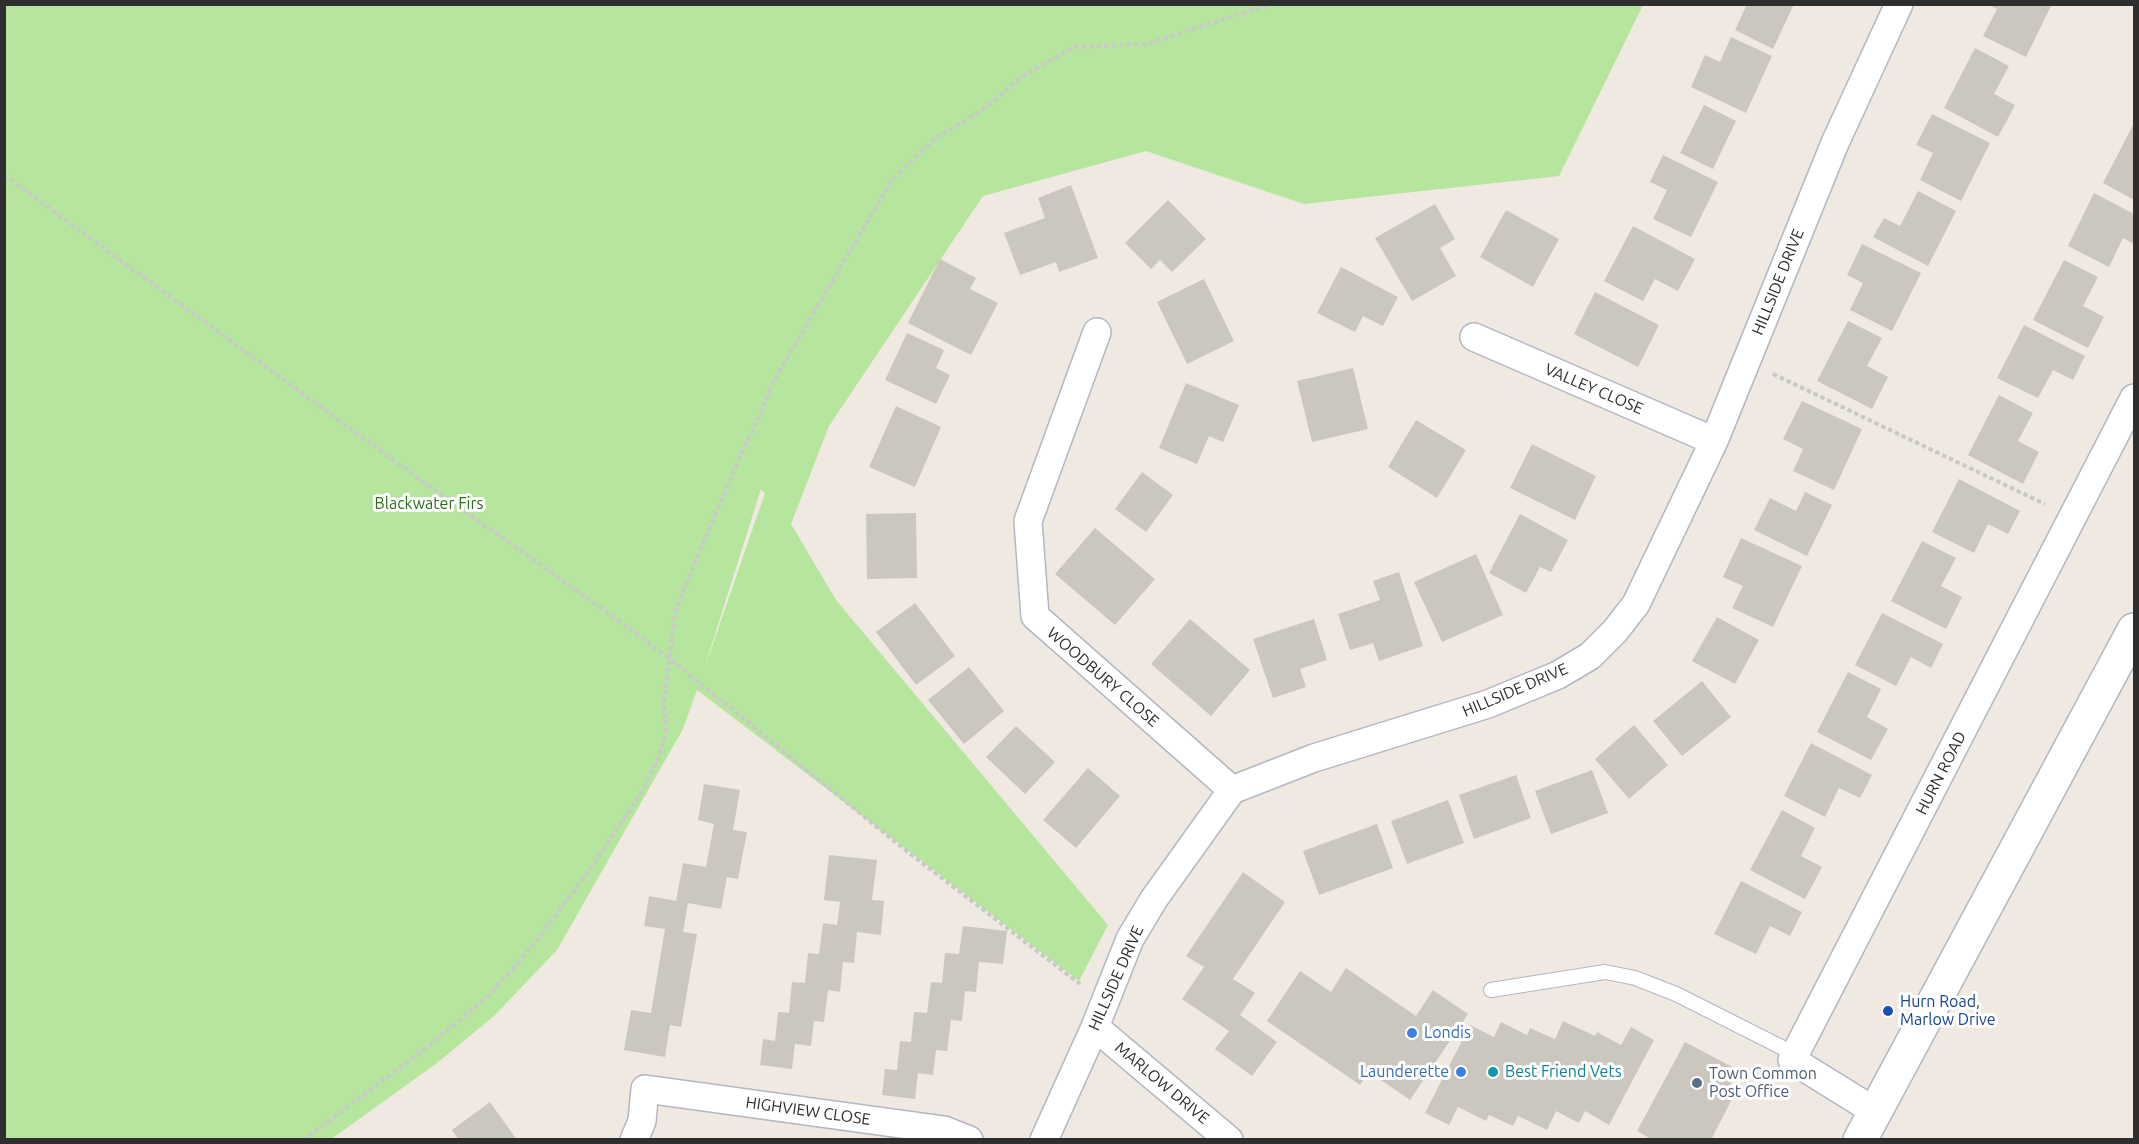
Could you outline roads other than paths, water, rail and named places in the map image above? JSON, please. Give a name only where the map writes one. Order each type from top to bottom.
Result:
[{"type":"main road","points":[[1868,1126],[2134,630]]},
{"type":"street","name":"HILLSIDE DRIVE","points":[[1044,1140],[1100,1015],[1130,939],[1154,899],[1232,790],[1314,758],[1488,704],[1558,675],[1590,656],[1615,632],[1636,604],[1713,441],[1835,143],[1899,4]]},
{"type":"street","name":"WOODBURY CLOSE","points":[[1097,332],[1028,522],[1035,616],[1232,790]]},
{"type":"street","name":"VALLEY CLOSE","points":[[1474,337],[1713,441]]},
{"type":"street","name":"HURN ROAD","points":[[1796,1054],[2134,398]]},
{"type":"street","name":"MARLOW DRIVE","points":[[1100,1015],[1229,1140]]},
{"type":"street","points":[[1796,1054],[1792,1060],[1868,1126]]},
{"type":"street","name":"HIGHVIEW CLOSE","points":[[633,1140],[642,1121],[645,1089],[944,1130],[969,1140]]},
{"type":"lane","points":[[1491,990],[1605,972],[1635,978],[1676,994],[1796,1054]]},
{"type":"place","name":"Hurn Road, Marlow Drive","points":[[1888,1011]]},
{"type":"place","name":"Londis","points":[[1412,1033]]},
{"type":"place","name":"Launderette","points":[[1461,1072]]},
{"type":"place","name":"Best Friend Vets","points":[[1493,1072]]},
{"type":"place","name":"Town Common Post Office","points":[[1697,1083]]},
{"type":"park label","name":"Blackwater Firs","points":[[429,504]]}]
